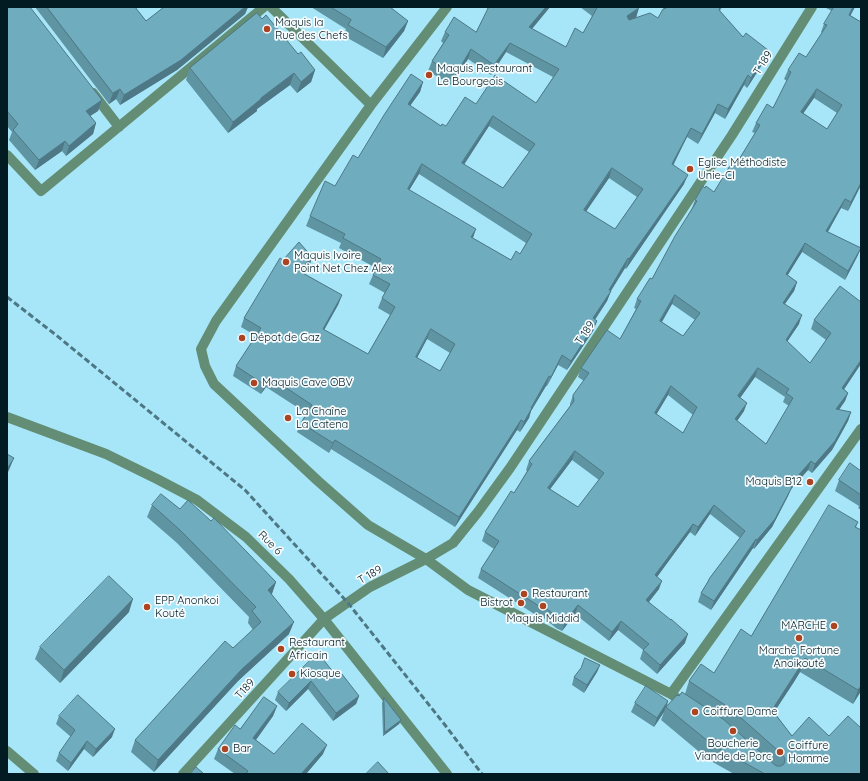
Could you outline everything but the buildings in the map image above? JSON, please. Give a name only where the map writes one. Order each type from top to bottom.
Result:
[{"type":"street","points":[[7,155],[41,191],[264,7]]},
{"type":"street","points":[[271,7],[371,105]]},
{"type":"street","points":[[446,7],[371,105],[216,321],[201,349],[205,366],[214,384],[318,481],[368,525],[426,559],[468,590],[671,694],[696,711]]},
{"type":"street","name":"T 189","points":[[324,619],[370,587],[426,559],[453,543],[478,512],[510,468],[732,135],[812,7]]},
{"type":"street","points":[[85,83],[119,127]]},
{"type":"street","name":"Rue 6","points":[[7,417],[106,454],[156,478],[197,500],[246,537],[289,579],[324,619],[447,774]]},
{"type":"street","points":[[671,694],[861,428]]},
{"type":"street","name":"T189","points":[[183,774],[324,619]]},
{"type":"street","points":[[7,752],[34,774]]},
{"type":"railway","points":[[7,297],[56,335],[245,490],[348,603],[482,774]]},
{"type":"place","name":"Maquis la Rue des Chefs","points":[[267,29]]},
{"type":"place","name":"Maquis Restaurant Le Bourgeois","points":[[429,75]]},
{"type":"place","name":"Eglise Méthodiste Unie-CI","points":[[690,169]]},
{"type":"place","name":"Maquis Ivoire Point Net Chez Alex","points":[[286,262]]},
{"type":"place","name":"Dépot de Gaz","points":[[242,338]]},
{"type":"place","name":"Maquis Cave OBV","points":[[254,383]]},
{"type":"place","name":"La Chaîne La Catena","points":[[288,418]]},
{"type":"place","name":"Maquis B12","points":[[810,482]]},
{"type":"place","name":"Restaurant","points":[[524,594]]},
{"type":"place","name":"Bistrot","points":[[521,603]]},
{"type":"place","name":"Maquis Middid","points":[[543,606]]},
{"type":"place","name":"EPP Anonkoi Kouté","points":[[147,607]]},
{"type":"place","name":"MARCHE","points":[[834,626]]},
{"type":"place","name":"Marché Fortune Anoikouté","points":[[799,638]]},
{"type":"place","name":"Restaurant Africain","points":[[281,649]]},
{"type":"place","name":"Kiosque","points":[[292,674]]},
{"type":"place","name":"Coiffure Dame","points":[[695,712]]},
{"type":"place","name":"Boucherie Viande de Porc","points":[[733,731]]},
{"type":"place","name":"Bar","points":[[225,749]]},
{"type":"place","name":"Coiffure Homme","points":[[780,752]]}]
